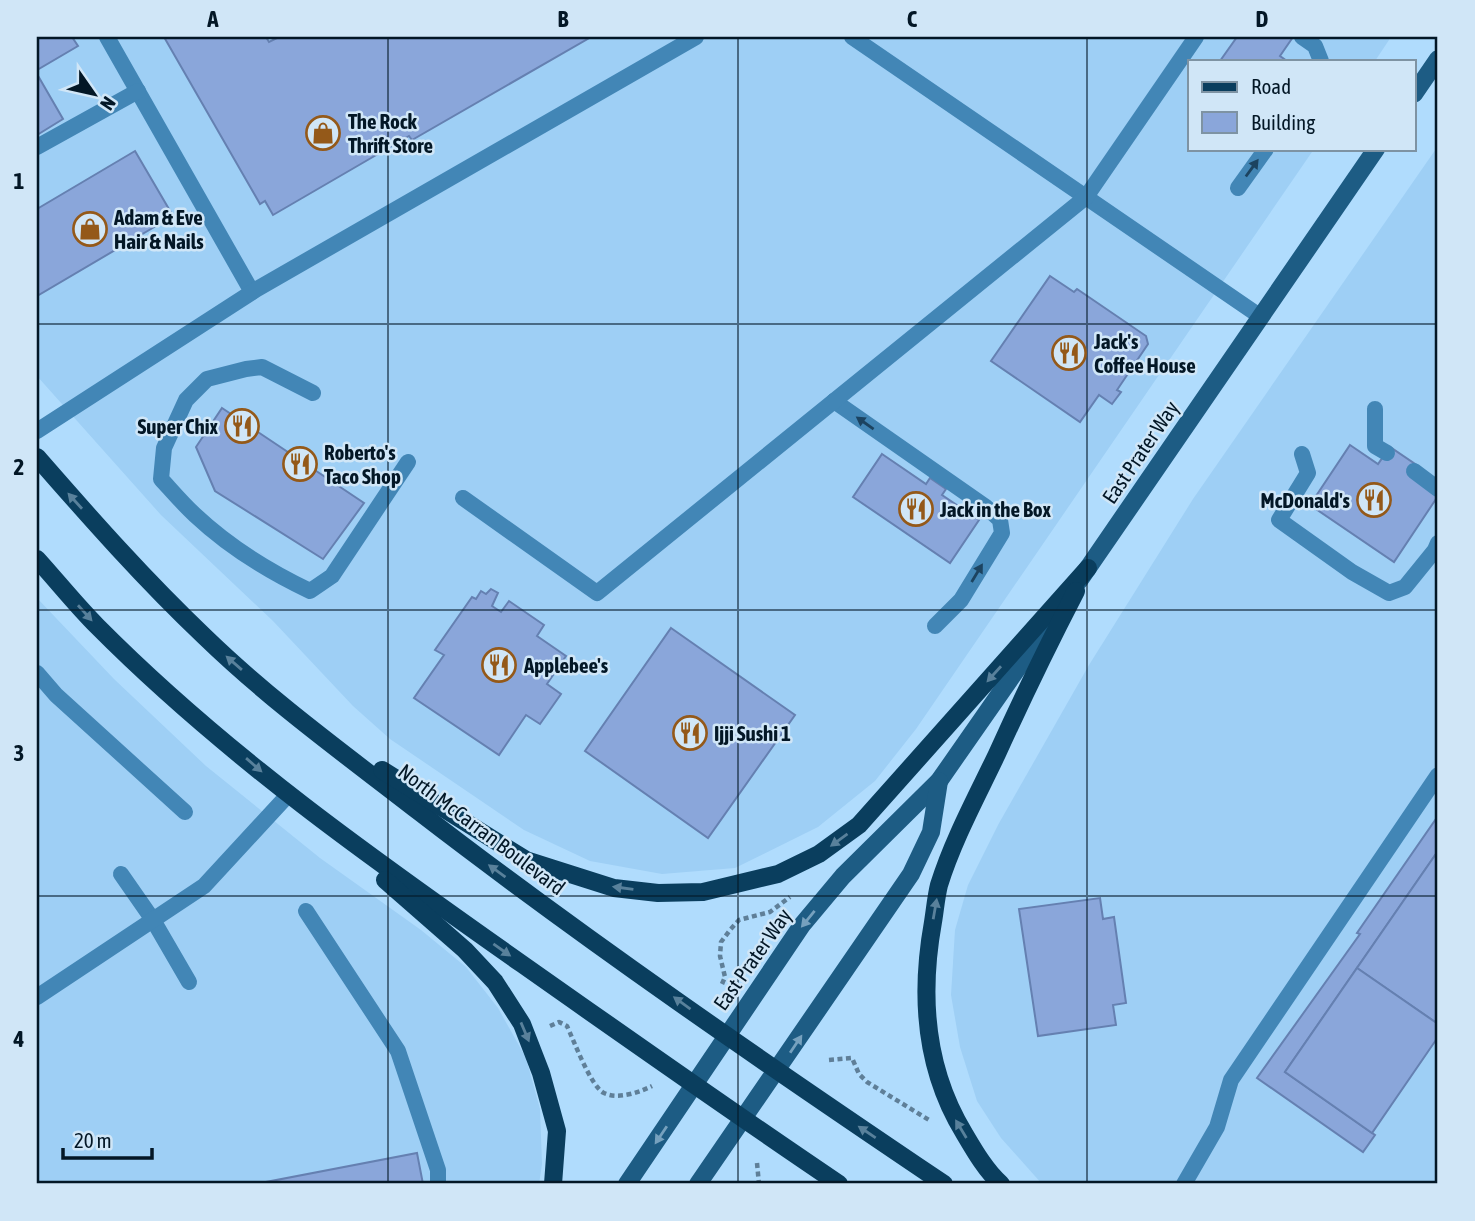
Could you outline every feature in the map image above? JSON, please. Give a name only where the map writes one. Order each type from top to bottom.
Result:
[{"type":"main road","points":[[1416,91],[1438,59]]},
{"type":"main road","name":"East Prater Way","points":[[627,1184],[802,925],[843,876],[939,781],[1375,150]]},
{"type":"main road","name":"North McCarran Boulevard","points":[[37,457],[132,565],[206,638],[286,709],[491,867],[777,1072],[944,1184]]},
{"type":"main road","points":[[37,559],[97,626],[177,700],[465,950],[495,982],[522,1024],[541,1073],[557,1131],[553,1184]]},
{"type":"main road","points":[[286,709],[526,860],[614,888],[658,893],[703,892],[796,867],[859,825],[1088,568]]},
{"type":"main road","points":[[1001,1184],[969,1142],[948,1108],[926,1017],[925,984],[929,943],[939,886],[970,811],[1040,660],[1088,568]]},
{"type":"main road","name":"East Prater Way","points":[[698,1184],[911,874],[932,832],[939,781]]},
{"type":"main road","points":[[288,795],[391,872],[839,1184]]},
{"type":"lane","points":[[107,37],[252,292]]},
{"type":"lane","points":[[37,430],[252,292],[696,37]]},
{"type":"lane","points":[[852,37],[1261,317]]},
{"type":"lane","points":[[463,498],[597,593],[1086,198],[1194,44],[1196,37]]},
{"type":"lane","points":[[1302,37],[1315,46],[1321,60]]},
{"type":"lane","points":[[37,147],[138,91]]},
{"type":"lane","points":[[1238,187],[1265,150]]},
{"type":"lane","points":[[313,393],[262,367],[207,379],[186,400],[169,436],[164,448],[161,479],[195,515],[230,543],[282,578],[310,591],[332,576],[408,462]]},
{"type":"lane","points":[[834,401],[986,507],[1000,520],[1002,533],[961,600],[935,626]]},
{"type":"lane","points":[[1375,409],[1375,446],[1387,453]]},
{"type":"lane","points":[[1302,454],[1308,473],[1279,520],[1352,572],[1389,593],[1405,587],[1436,550],[1438,543]]},
{"type":"lane","points":[[1414,471],[1438,489]]},
{"type":"lane","points":[[37,673],[56,695],[186,812]]},
{"type":"lane","points":[[1184,1184],[1217,1127],[1231,1080],[1438,775]]},
{"type":"lane","points":[[37,997],[204,886],[288,795]]},
{"type":"lane","points":[[121,874],[153,920],[188,982]]},
{"type":"lane","points":[[306,911],[398,1051],[438,1170],[438,1184]]},
{"type":"path","points":[[722,984],[725,977],[720,956],[721,942],[725,936],[739,920],[770,912],[792,895],[793,887]]},
{"type":"path","points":[[550,1026],[559,1022],[567,1026],[594,1083],[603,1093],[639,1093],[652,1086]]},
{"type":"path","points":[[829,1060],[852,1058],[859,1074],[867,1082],[938,1126]]},
{"type":"path","points":[[757,1163],[759,1184]]},
{"type":"shaded area","points":[[37,37],[1391,37],[1376,60],[1188,60],[1188,150],[1313,150],[916,729],[875,781],[818,827],[735,868],[662,874],[590,861],[524,830],[390,739],[353,706],[273,621],[161,515],[37,376]]},
{"type":"shaded area","points":[[1438,146],[1438,1184],[1042,1184],[1001,1138],[977,1101],[960,1047],[951,995],[955,930],[968,885],[998,825],[1089,665],[1193,499]]},
{"type":"shaded area","points":[[37,598],[114,679],[206,766],[320,858],[421,930],[466,967],[498,1008],[526,1058],[540,1109],[542,1164],[539,1184],[37,1184]]},
{"type":"building","points":[[37,37],[72,37],[78,46],[37,70]]},
{"type":"building","points":[[164,37],[266,37],[269,42],[279,37],[591,37],[412,140],[409,136],[273,215],[265,201],[260,204]]},
{"type":"building","points":[[1237,37],[1293,37],[1280,56],[1286,60],[1221,60]]},
{"type":"building","points":[[37,74],[63,119],[37,135]]},
{"type":"building","points":[[135,151],[173,216],[37,296],[37,209]]},
{"type":"building","name":"Jack's Coffee House","points":[[1050,276],[1074,292],[1077,289],[1146,336],[1148,344],[1117,390],[1121,392],[1112,404],[1099,395],[1080,422],[991,361]]},
{"type":"building","points":[[222,408],[364,503],[323,559],[215,491],[196,447]]},
{"type":"building","name":"McDonald's","points":[[1350,445],[1378,464],[1390,447],[1421,468],[1438,496],[1394,562],[1310,505]]},
{"type":"building","name":"Jack in the Box","points":[[882,454],[926,484],[930,478],[946,489],[942,495],[979,520],[950,563],[853,497]]},
{"type":"building","name":"Applebee's","points":[[491,589],[498,593],[492,606],[501,612],[509,601],[544,625],[537,636],[566,656],[547,684],[561,694],[540,724],[526,715],[499,755],[414,698],[444,655],[435,650],[472,597],[476,599],[481,591],[486,594]]},
{"type":"building","name":"Ijji Sushi 1","points":[[671,628],[795,715],[708,838],[585,751]]},
{"type":"building","points":[[1438,816],[1438,851],[1285,1072],[1375,1135],[1363,1152],[1257,1078],[1360,934],[1357,933]]},
{"type":"building","points":[[1438,851],[1438,1024],[1357,968]]},
{"type":"building","points":[[1100,898],[1103,919],[1114,917],[1126,1003],[1113,1005],[1116,1025],[1038,1036],[1019,909]]},
{"type":"building","points":[[1357,968],[1438,1024],[1438,1037],[1372,1133],[1285,1072]]},
{"type":"building","points":[[417,1153],[423,1184],[261,1183]]},
{"type":"place","name":"The Rock Thrift Store","points":[[323,133]]},
{"type":"place","name":"Adam & Eve Hair & Nails","points":[[90,229]]},
{"type":"place","name":"Jack's Coffee House","points":[[1069,353]]},
{"type":"place","name":"Super Chix","points":[[242,426]]},
{"type":"place","name":"Roberto's Taco Shop","points":[[300,464]]},
{"type":"place","name":"McDonald's","points":[[1374,500]]},
{"type":"place","name":"Jack in the Box","points":[[916,509]]},
{"type":"place","name":"Applebee's","points":[[499,665]]},
{"type":"place","name":"Ijji Sushi 1","points":[[690,733]]}]
